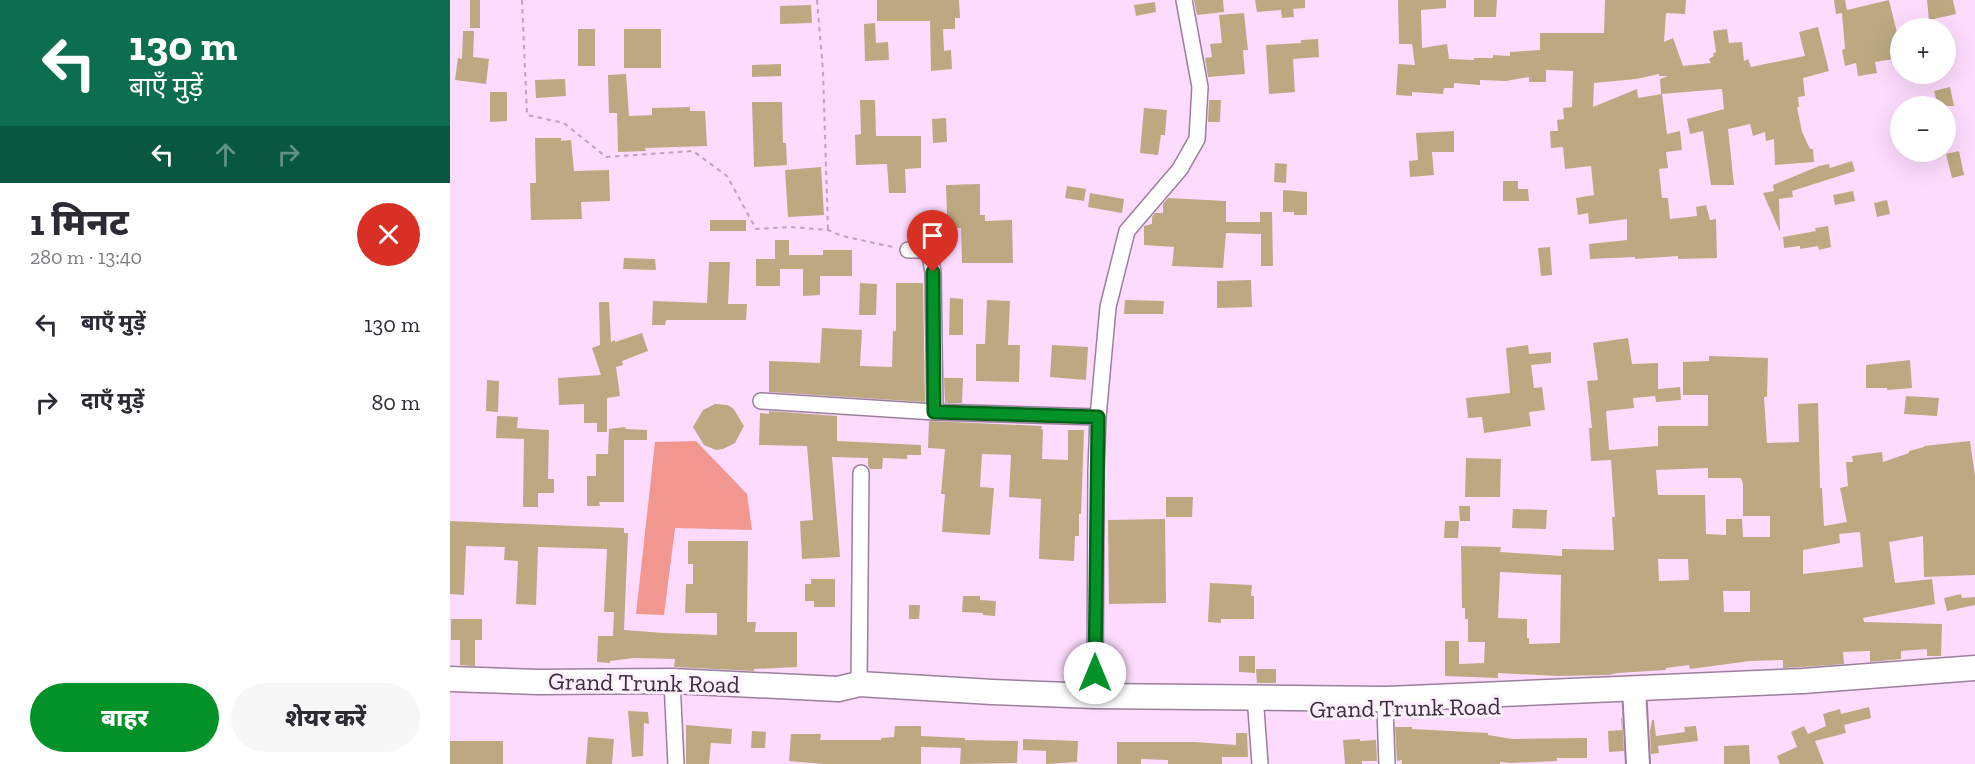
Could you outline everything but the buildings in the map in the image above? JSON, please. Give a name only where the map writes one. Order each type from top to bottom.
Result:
[{"type":"highway","name":"Grand Trunk Road","points":[[848,686],[858,699],[1095,708],[1385,709],[1634,696],[1975,669]]},
{"type":"highway","name":"Grand Trunk Road","points":[[450,679],[538,682],[672,681],[1095,696],[1387,699],[1837,694],[1975,685]]},
{"type":"main road","points":[[1634,696],[1638,764]]},
{"type":"street","points":[[1095,696],[1098,417],[1108,307],[1127,231],[1180,169],[1197,139],[1200,87],[1184,0]]},
{"type":"street","points":[[908,250],[929,250],[933,272],[934,412]]},
{"type":"street","points":[[761,401],[934,412],[1098,417]]},
{"type":"street","points":[[848,686],[861,473]]},
{"type":"street","points":[[672,681],[676,764]]},
{"type":"street","points":[[1256,709],[1260,764]]},
{"type":"street","points":[[1385,709],[1387,764]]},
{"type":"path","points":[[522,0],[527,115],[564,123],[606,157],[693,152],[727,176],[756,229],[791,227],[828,230],[842,236],[908,250]]},
{"type":"path","points":[[817,0],[824,71],[828,230]]},
{"type":"shaded area","points":[[696,441],[747,494],[752,530],[675,528],[664,615],[636,614],[655,442]]},
{"type":"route","points":[[933,272],[934,412],[1098,417],[1095,673]]}]
